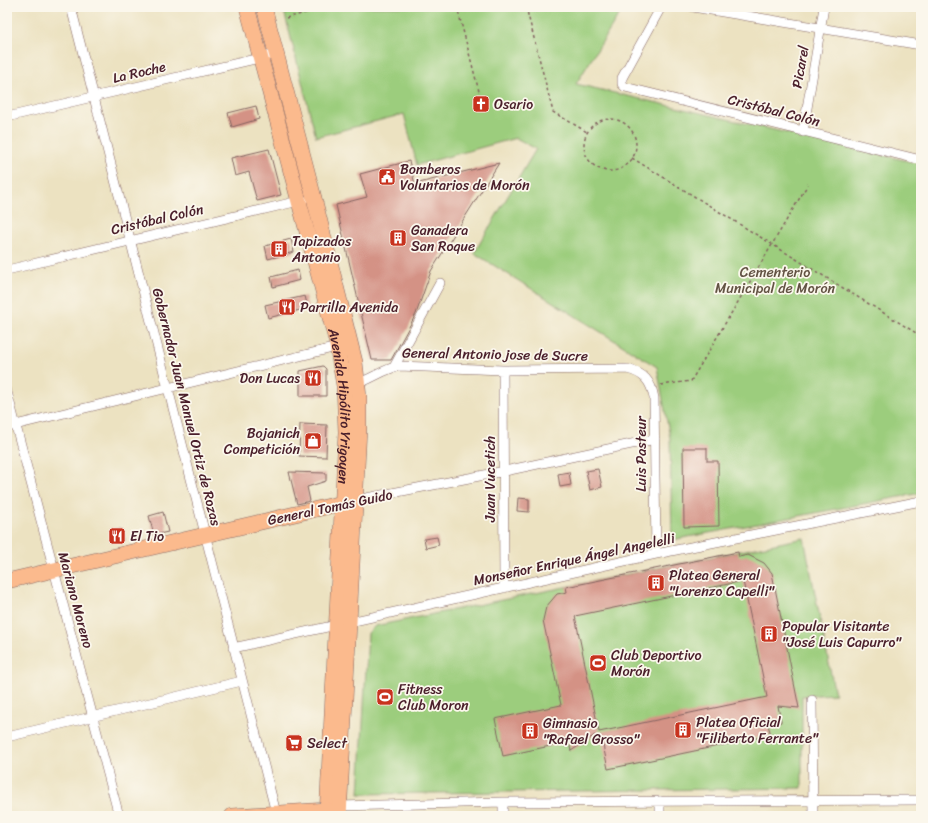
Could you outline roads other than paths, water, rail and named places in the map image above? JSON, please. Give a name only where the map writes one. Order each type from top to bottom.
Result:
[{"type":"main road","name":"Avenida Hipólito Yrigoyen","points":[[247,7],[337,348],[351,385]]},
{"type":"main road","name":"Avenida Hipólito Yrigoyen","points":[[264,7],[314,198],[359,428],[349,502],[333,812]]},
{"type":"main road","name":"General Tomás Guido","points":[[7,581],[349,502]]},
{"type":"main road","points":[[232,816],[276,813],[333,812]]},
{"type":"street","name":"Gobernador Juan Manuel Ortiz de Rozas","points":[[71,7],[92,97],[130,240],[276,813]]},
{"type":"street","name":"Cristóbal Colón","points":[[661,7],[622,78],[622,84],[625,87],[921,160]]},
{"type":"street","points":[[693,7],[921,45]]},
{"type":"street","name":"Picarel","points":[[803,132],[824,7]]},
{"type":"street","name":"La Roche","points":[[7,117],[276,54]]},
{"type":"street","name":"Cristóbal Colón","points":[[7,270],[314,198]]},
{"type":"street","points":[[394,367],[440,283]]},
{"type":"street","points":[[11,426],[337,348]]},
{"type":"street","name":"General Antonio jose de Sucre","points":[[351,385],[394,367],[503,370],[627,369]]},
{"type":"street","name":"Luis Pasteur","points":[[627,369],[641,373],[652,386],[654,398],[656,554]]},
{"type":"street","name":"Juan Vucetich","points":[[503,370],[505,471],[504,588]]},
{"type":"street","name":"Mariano Moreno","points":[[7,392],[11,426],[54,570],[119,816]]},
{"type":"street","name":"General Tomás Guido","points":[[349,502],[655,439]]},
{"type":"street","name":"Monseñor Enrique Ángel Angelelli","points":[[233,648],[656,554],[921,501]]},
{"type":"street","points":[[7,737],[242,681]]},
{"type":"street","points":[[812,700],[813,816]]},
{"type":"street","points":[[333,812],[503,802],[921,800]]},
{"type":"street","points":[[660,801],[660,816]]},
{"type":"street","points":[[503,802],[503,816]]},
{"type":"place","name":"Osario","points":[[481,104]]},
{"type":"place","name":"Bomberos Voluntarios de Morón","points":[[387,177]]},
{"type":"place","name":"Ganadera San Roque","points":[[398,238]]},
{"type":"place","name":"Tapizados Antonio","points":[[279,249]]},
{"type":"place","name":"Parrilla Avenida","points":[[287,307]]},
{"type":"place","name":"Don Lucas","points":[[313,378]]},
{"type":"place","name":"Bojanich Competición","points":[[313,441]]},
{"type":"place","name":"El Tio","points":[[117,536]]},
{"type":"place","name":"Platea General \"Lorenzo Capelli\"","points":[[656,583]]},
{"type":"place","name":"Popular Visitante \"José Luis Capurro\"","points":[[769,634]]},
{"type":"place","name":"Club Deportivo Morón","points":[[598,663]]},
{"type":"place","name":"Fitness Club Moron","points":[[385,697]]},
{"type":"place","name":"Platea Oficial \"Filiberto Ferrante\"","points":[[683,730]]},
{"type":"place","name":"Gimnasio \"Rafael Grosso\"","points":[[530,731]]},
{"type":"place","name":"Select","points":[[294,743]]},
{"type":"park label","name":"Cementerio Municipal de Morón","points":[[775,280]]}]
